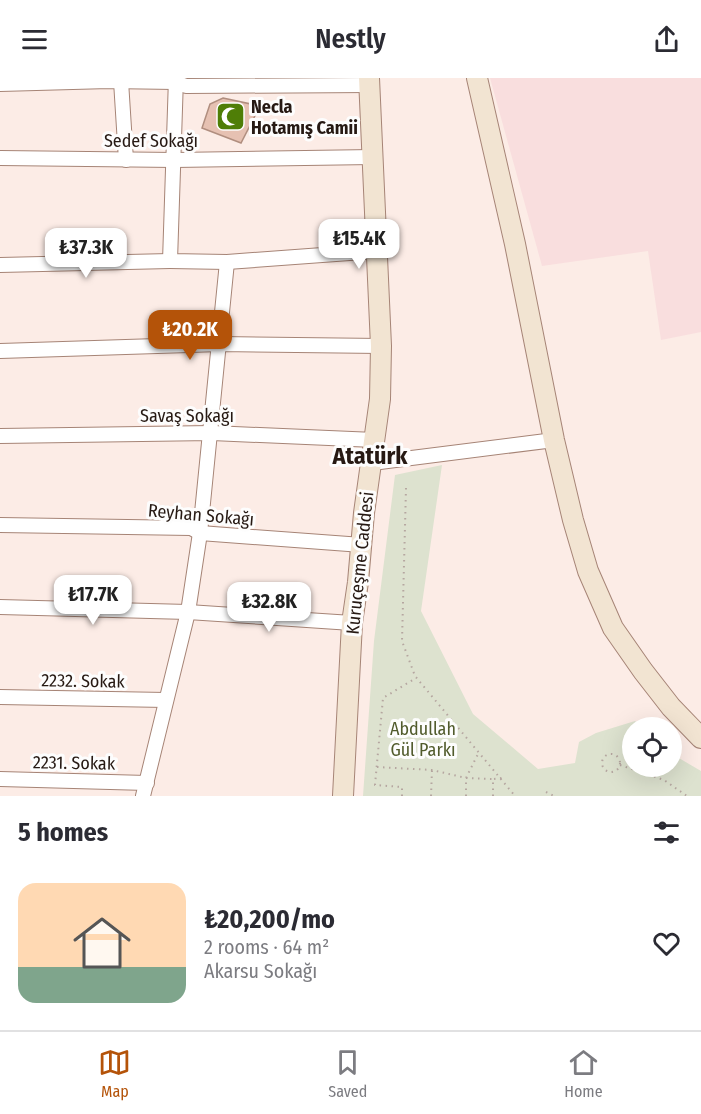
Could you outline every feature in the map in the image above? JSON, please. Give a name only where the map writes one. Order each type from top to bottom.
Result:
[{"type":"street","points":[[477,78],[515,244],[554,440],[588,571],[613,628],[671,707],[701,738]]},
{"type":"street","points":[[113,80],[126,160]]},
{"type":"street","points":[[170,261],[176,80]]},
{"type":"street","points":[[0,84],[176,80],[186,86],[370,81]]},
{"type":"street","name":"Kuruçeşme Caddesi","points":[[343,796],[352,623],[380,399],[381,346],[370,81]]},
{"type":"street","name":"Sedef Sokağı","points":[[0,158],[175,160],[373,157]]},
{"type":"street","points":[[0,265],[227,262],[377,251]]},
{"type":"street","points":[[145,789],[188,612],[212,433],[227,262]]},
{"type":"street","points":[[0,351],[220,344],[381,346]]},
{"type":"street","name":"Savaş Sokağı","points":[[0,436],[212,433],[375,440]]},
{"type":"street","points":[[372,463],[554,440]]},
{"type":"street","name":"Reyhan Sokağı","points":[[0,525],[190,528],[200,533],[362,545]]},
{"type":"street","points":[[0,607],[188,612],[352,623]]},
{"type":"street","name":"2232. Sokak","points":[[0,697],[166,700]]},
{"type":"street","name":"2231. Sokak","points":[[0,779],[145,789]]},
{"type":"path","points":[[406,488],[402,641],[416,678],[515,796]]},
{"type":"path","points":[[402,796],[402,787],[375,785],[383,698],[416,678]]},
{"type":"path","points":[[466,796],[466,778],[479,752]]},
{"type":"path","points":[[614,754],[619,758],[620,765],[618,769],[609,772],[604,769],[602,760],[605,755],[614,754]]},
{"type":"path","points":[[620,765],[664,780],[687,796]]},
{"type":"path","points":[[377,767],[432,770],[466,778],[502,778]]},
{"type":"path","points":[[431,796],[432,770]]},
{"type":"path","points":[[493,779],[493,796]]},
{"type":"path","points":[[546,792],[554,796]]},
{"type":"shaded area","points":[[490,78],[701,78],[701,332],[661,340],[648,251],[542,266]]},
{"type":"green space","name":"Abdullah Gül Parkı","points":[[442,465],[421,611],[473,714],[538,769],[575,763],[579,742],[596,733],[622,725],[622,777],[682,777],[682,760],[701,771],[701,796],[363,796],[374,641],[395,475]]},
{"type":"building","name":"Necla Hotamış Camii","points":[[223,98],[260,106],[241,143],[202,128],[210,104]]},
{"type":"place","name":"Necla Hotamış Camii","points":[[230,117]]},
{"type":"district","name":"Atatürk","points":[[370,456]]}]
